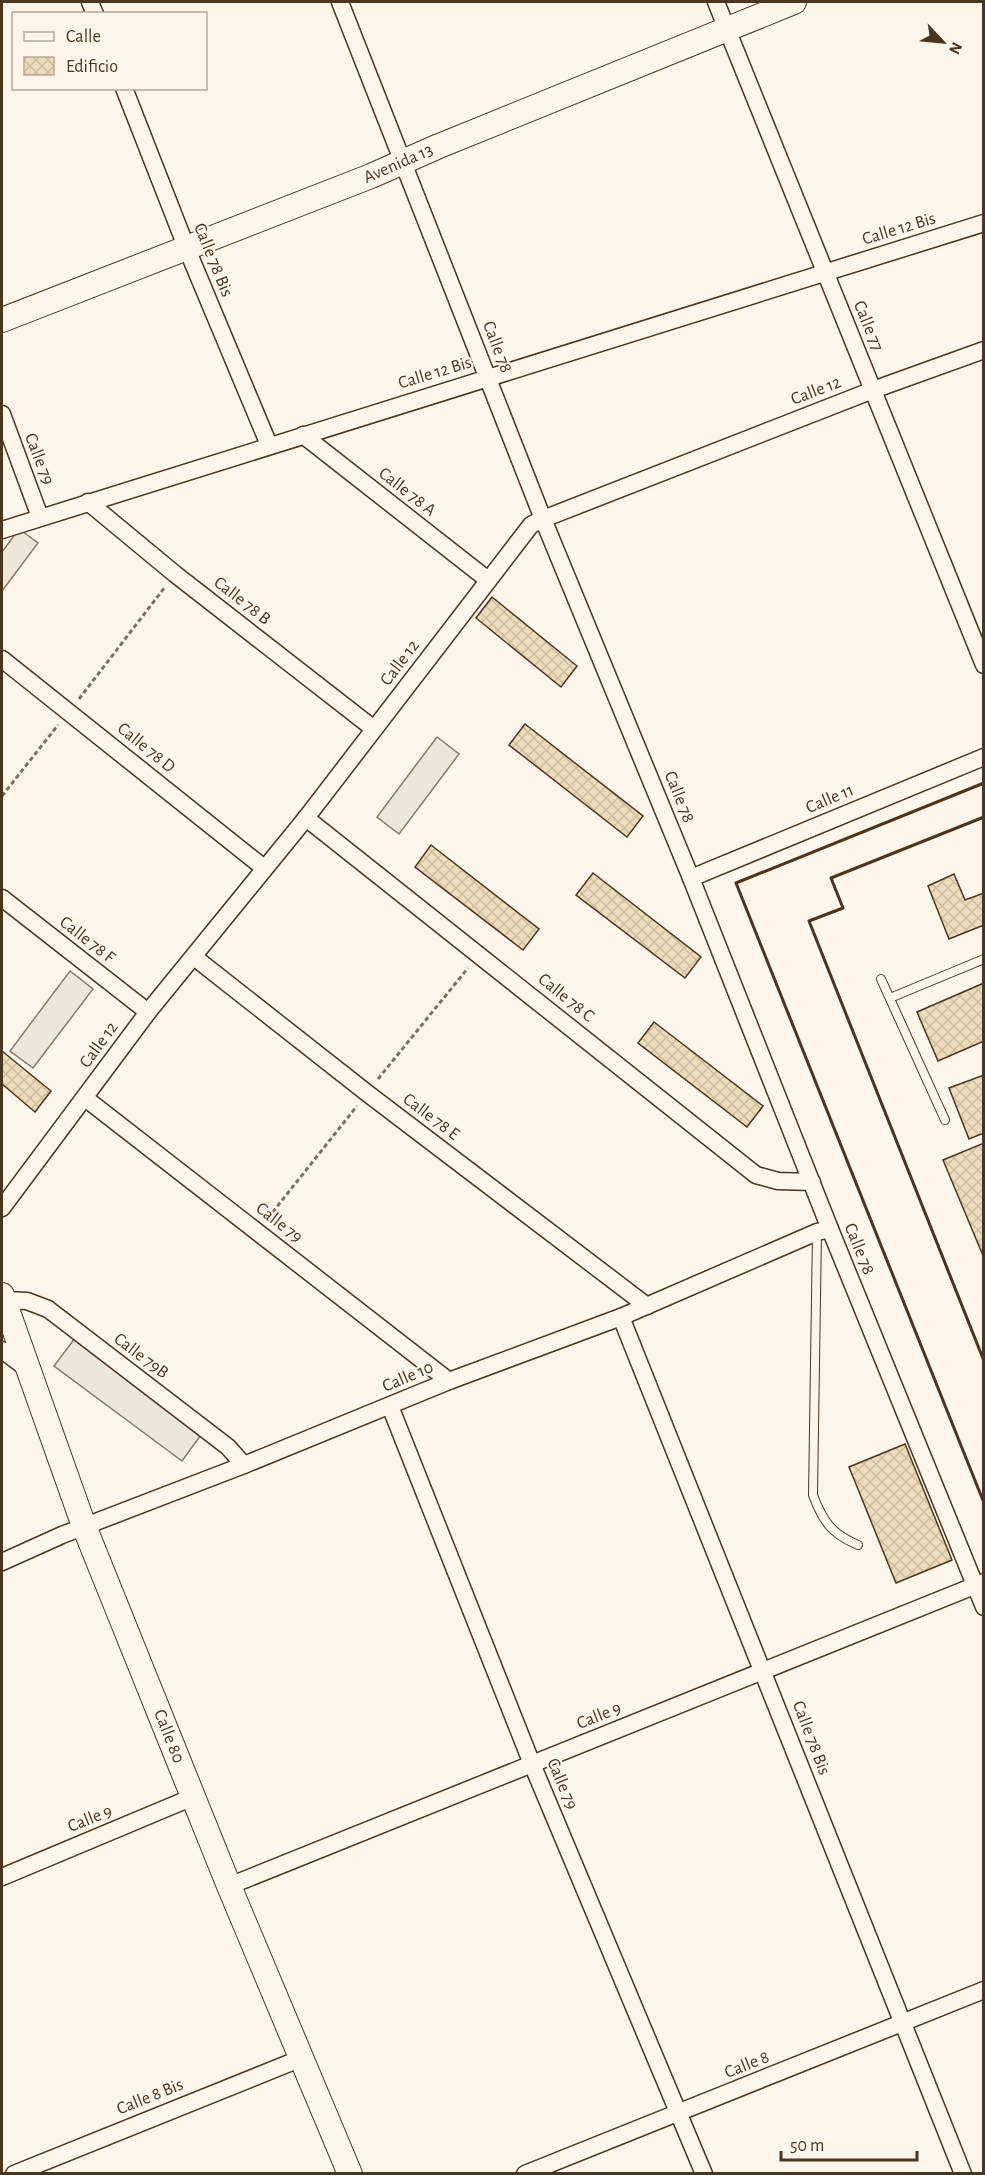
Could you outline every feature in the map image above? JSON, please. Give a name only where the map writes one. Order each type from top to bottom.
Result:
[{"type":"street","name":"Calle 78","points":[[340,2],[543,519],[691,878],[812,1182],[823,1231],[979,1584],[984,1607]]},
{"type":"street","name":"Calle 77","points":[[716,2],[984,664]]},
{"type":"street","name":"Avenida 13","points":[[2,320],[404,162],[726,27],[794,2]]},
{"type":"street","name":"Calle 78 Bis","points":[[125,90],[187,249],[269,445]]},
{"type":"street","name":"Calle 12 Bis","points":[[2,530],[984,223]]},
{"type":"street","name":"Calle 12","points":[[2,1208],[148,1012],[306,818],[531,525],[873,390],[984,350]]},
{"type":"street","name":"Calle 79","points":[[2,414],[40,517]]},
{"type":"street","name":"Calle 78 A","points":[[303,435],[488,580]]},
{"type":"street","name":"Calle 78 B","points":[[88,502],[175,574],[374,729]]},
{"type":"street","name":"Calle 78 D","points":[[2,659],[264,868]]},
{"type":"street","name":"Calle 11","points":[[691,878],[984,757]]},
{"type":"street","name":"Calle 78 C","points":[[306,818],[756,1176],[778,1181],[812,1182]]},
{"type":"street","name":"Calle 78 F","points":[[2,898],[148,1012]]},
{"type":"street","name":"Calle 78 E","points":[[194,957],[367,1093],[647,1306]]},
{"type":"street","name":"Calle 79","points":[[85,1098],[449,1381]]},
{"type":"street","name":"Calle 10","points":[[2,1562],[449,1381],[621,1317],[823,1231]]},
{"type":"street","name":"Calle 80","points":[[2,1298],[84,1527],[229,1886],[350,2174]]},
{"type":"street","name":"Calle 79B","points":[[2,1298],[27,1301],[48,1309],[228,1447],[244,1465]]},
{"type":"street","name":"Calle 78 Bis","points":[[621,1317],[963,2174]]},
{"type":"street","points":[[2,1350],[29,1370]]},
{"type":"street","name":"Calle 79","points":[[390,1406],[532,1764],[704,2174]]},
{"type":"street","name":"Calle 9","points":[[229,1886],[979,1584]]},
{"type":"street","name":"Calle 9","points":[[2,1876],[193,1797]]},
{"type":"street","name":"Calle 8","points":[[525,2174],[984,1990]]},
{"type":"street","name":"Calle 8 Bis","points":[[14,2174],[302,2058]]},
{"type":"lane","points":[[890,998],[984,959]]},
{"type":"lane","points":[[881,979],[945,1120]]},
{"type":"lane","points":[[823,1231],[813,1495],[828,1525],[842,1538],[858,1545]]},
{"type":"path","points":[[2,796],[175,574]]},
{"type":"shaded area","points":[[19,529],[38,543],[2,591],[2,552]]},
{"type":"shaded area","points":[[437,737],[459,754],[399,834],[377,817]]},
{"type":"shaded area","points":[[70,971],[93,989],[33,1068],[10,1051]]},
{"type":"shaded area","points":[[81,1330],[209,1424],[182,1461],[54,1366]]},
{"type":"building","points":[[492,597],[577,666],[561,687],[476,618]]},
{"type":"building","points":[[525,724],[643,816],[627,837],[509,745]]},
{"type":"building","points":[[431,845],[539,929],[523,950],[415,867]]},
{"type":"building","points":[[593,873],[701,957],[685,978],[576,895]]},
{"type":"building","points":[[954,874],[965,900],[984,893],[984,925],[949,939],[928,886]]},
{"type":"building","points":[[984,983],[984,1041],[938,1061],[917,1012]]},
{"type":"building","points":[[654,1022],[763,1106],[747,1127],[638,1043]]},
{"type":"building","points":[[2,1051],[51,1091],[35,1112],[2,1084]]},
{"type":"building","points":[[984,1075],[984,1133],[969,1139],[949,1088]]},
{"type":"building","points":[[984,1143],[984,1258],[943,1160]]},
{"type":"building","points":[[905,1444],[952,1560],[896,1583],[849,1467]]},
{"type":"wall","points":[[984,783],[736,883],[984,1503]]},
{"type":"wall","points":[[984,817],[831,878],[843,908],[809,921],[984,1361]]}]
